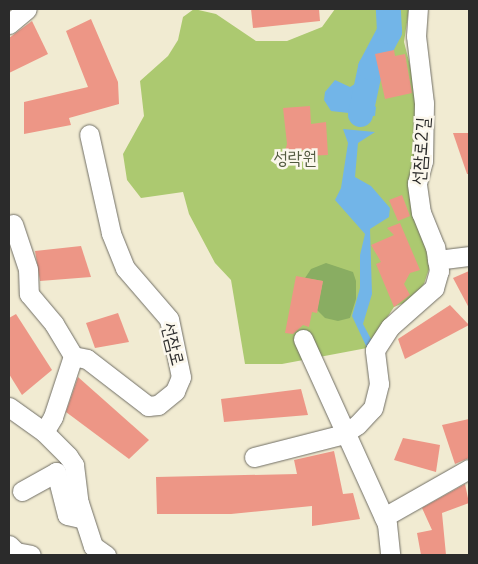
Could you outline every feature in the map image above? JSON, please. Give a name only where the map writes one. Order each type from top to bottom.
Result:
[{"type":"street","points":[[9,24],[27,9]]},
{"type":"street","name":"선잠로2길","points":[[254,457],[347,433],[373,408],[379,384],[376,350],[390,327],[434,288],[439,271],[421,213],[417,183],[423,161],[424,103],[416,36],[418,9]]},
{"type":"street","name":"선잠로","points":[[73,356],[87,359],[148,406],[158,405],[175,391],[181,377],[169,319],[125,268],[111,233],[89,134]]},
{"type":"street","points":[[14,224],[28,269],[29,294],[59,330],[73,356],[53,416],[44,432]]},
{"type":"street","points":[[437,260],[469,256]]},
{"type":"street","points":[[303,339],[384,517],[390,555]]},
{"type":"street","points":[[9,407],[44,432],[74,465],[84,519],[93,546],[106,555]]},
{"type":"street","points":[[384,517],[469,469]]},
{"type":"street","points":[[22,491],[56,472],[67,515],[84,519]]},
{"type":"street","points":[[9,545],[16,552],[31,555]]},
{"type":"green space","name":"성락원","points":[[194,9],[216,14],[256,41],[287,41],[322,27],[335,9],[409,9],[404,42],[413,77],[417,117],[412,180],[430,266],[424,284],[411,300],[394,307],[367,348],[282,364],[245,364],[231,280],[215,263],[189,214],[183,192],[141,198],[127,180],[123,154],[144,116],[140,81],[168,56],[178,40],[183,17]]},
{"type":"green space","points":[[326,263],[353,272],[356,281],[356,299],[350,318],[338,321],[325,318],[317,310],[323,281],[305,278],[311,269]]},
{"type":"water","points":[[370,67],[374,76],[371,103],[376,107],[375,116],[331,111],[324,100],[325,92],[335,80],[350,87],[358,82]]},
{"type":"water","points":[[343,129],[375,132],[358,143],[355,177],[371,186],[390,208],[389,217],[370,229],[372,294],[363,324],[372,341],[367,348],[352,316],[360,288],[360,255],[365,234],[335,200],[341,188],[348,143]]},
{"type":"building","points":[[251,9],[319,9],[320,21],[253,28]]},
{"type":"building","points":[[91,19],[118,82],[119,104],[69,118],[71,125],[24,134],[24,102],[88,87],[66,31]]},
{"type":"building","points":[[32,21],[48,54],[9,73],[9,38]]},
{"type":"building","points":[[394,50],[395,56],[405,54],[412,93],[385,99],[375,54]]},
{"type":"building","points":[[310,106],[311,124],[326,122],[328,155],[305,156],[305,150],[285,151],[287,144],[283,108]]},
{"type":"building","points":[[453,133],[469,133],[469,174],[467,174]]},
{"type":"building","points":[[402,195],[410,216],[398,221],[389,200]]},
{"type":"building","points":[[400,223],[420,270],[410,273],[404,284],[410,295],[394,307],[376,264],[381,262],[371,245],[394,235],[387,228]]},
{"type":"building","points":[[81,246],[91,277],[40,281],[35,251]]},
{"type":"building","points":[[469,271],[469,308],[453,278]]},
{"type":"building","points":[[296,276],[323,281],[317,313],[312,312],[309,327],[303,325],[293,334],[285,333]]},
{"type":"building","points":[[450,305],[469,325],[405,359],[398,339]]},
{"type":"building","points":[[118,313],[129,342],[95,348],[86,323]]},
{"type":"building","points":[[16,314],[52,370],[22,395],[9,374],[9,318]]},
{"type":"building","points":[[78,377],[149,440],[129,459],[66,412]]},
{"type":"building","points":[[301,389],[308,415],[224,422],[221,399]]},
{"type":"building","points":[[469,419],[469,458],[455,464],[442,425]]},
{"type":"building","points":[[403,438],[440,445],[436,472],[394,460]]},
{"type":"building","points":[[334,451],[343,494],[353,493],[360,519],[312,526],[312,506],[231,514],[157,514],[156,477],[297,474],[294,460]]},
{"type":"building","points":[[465,484],[469,503],[442,513],[446,555],[421,555],[417,533],[432,530],[422,508]]},
{"type":"waterway","points":[[360,114],[370,67],[389,31],[388,9]]}]
